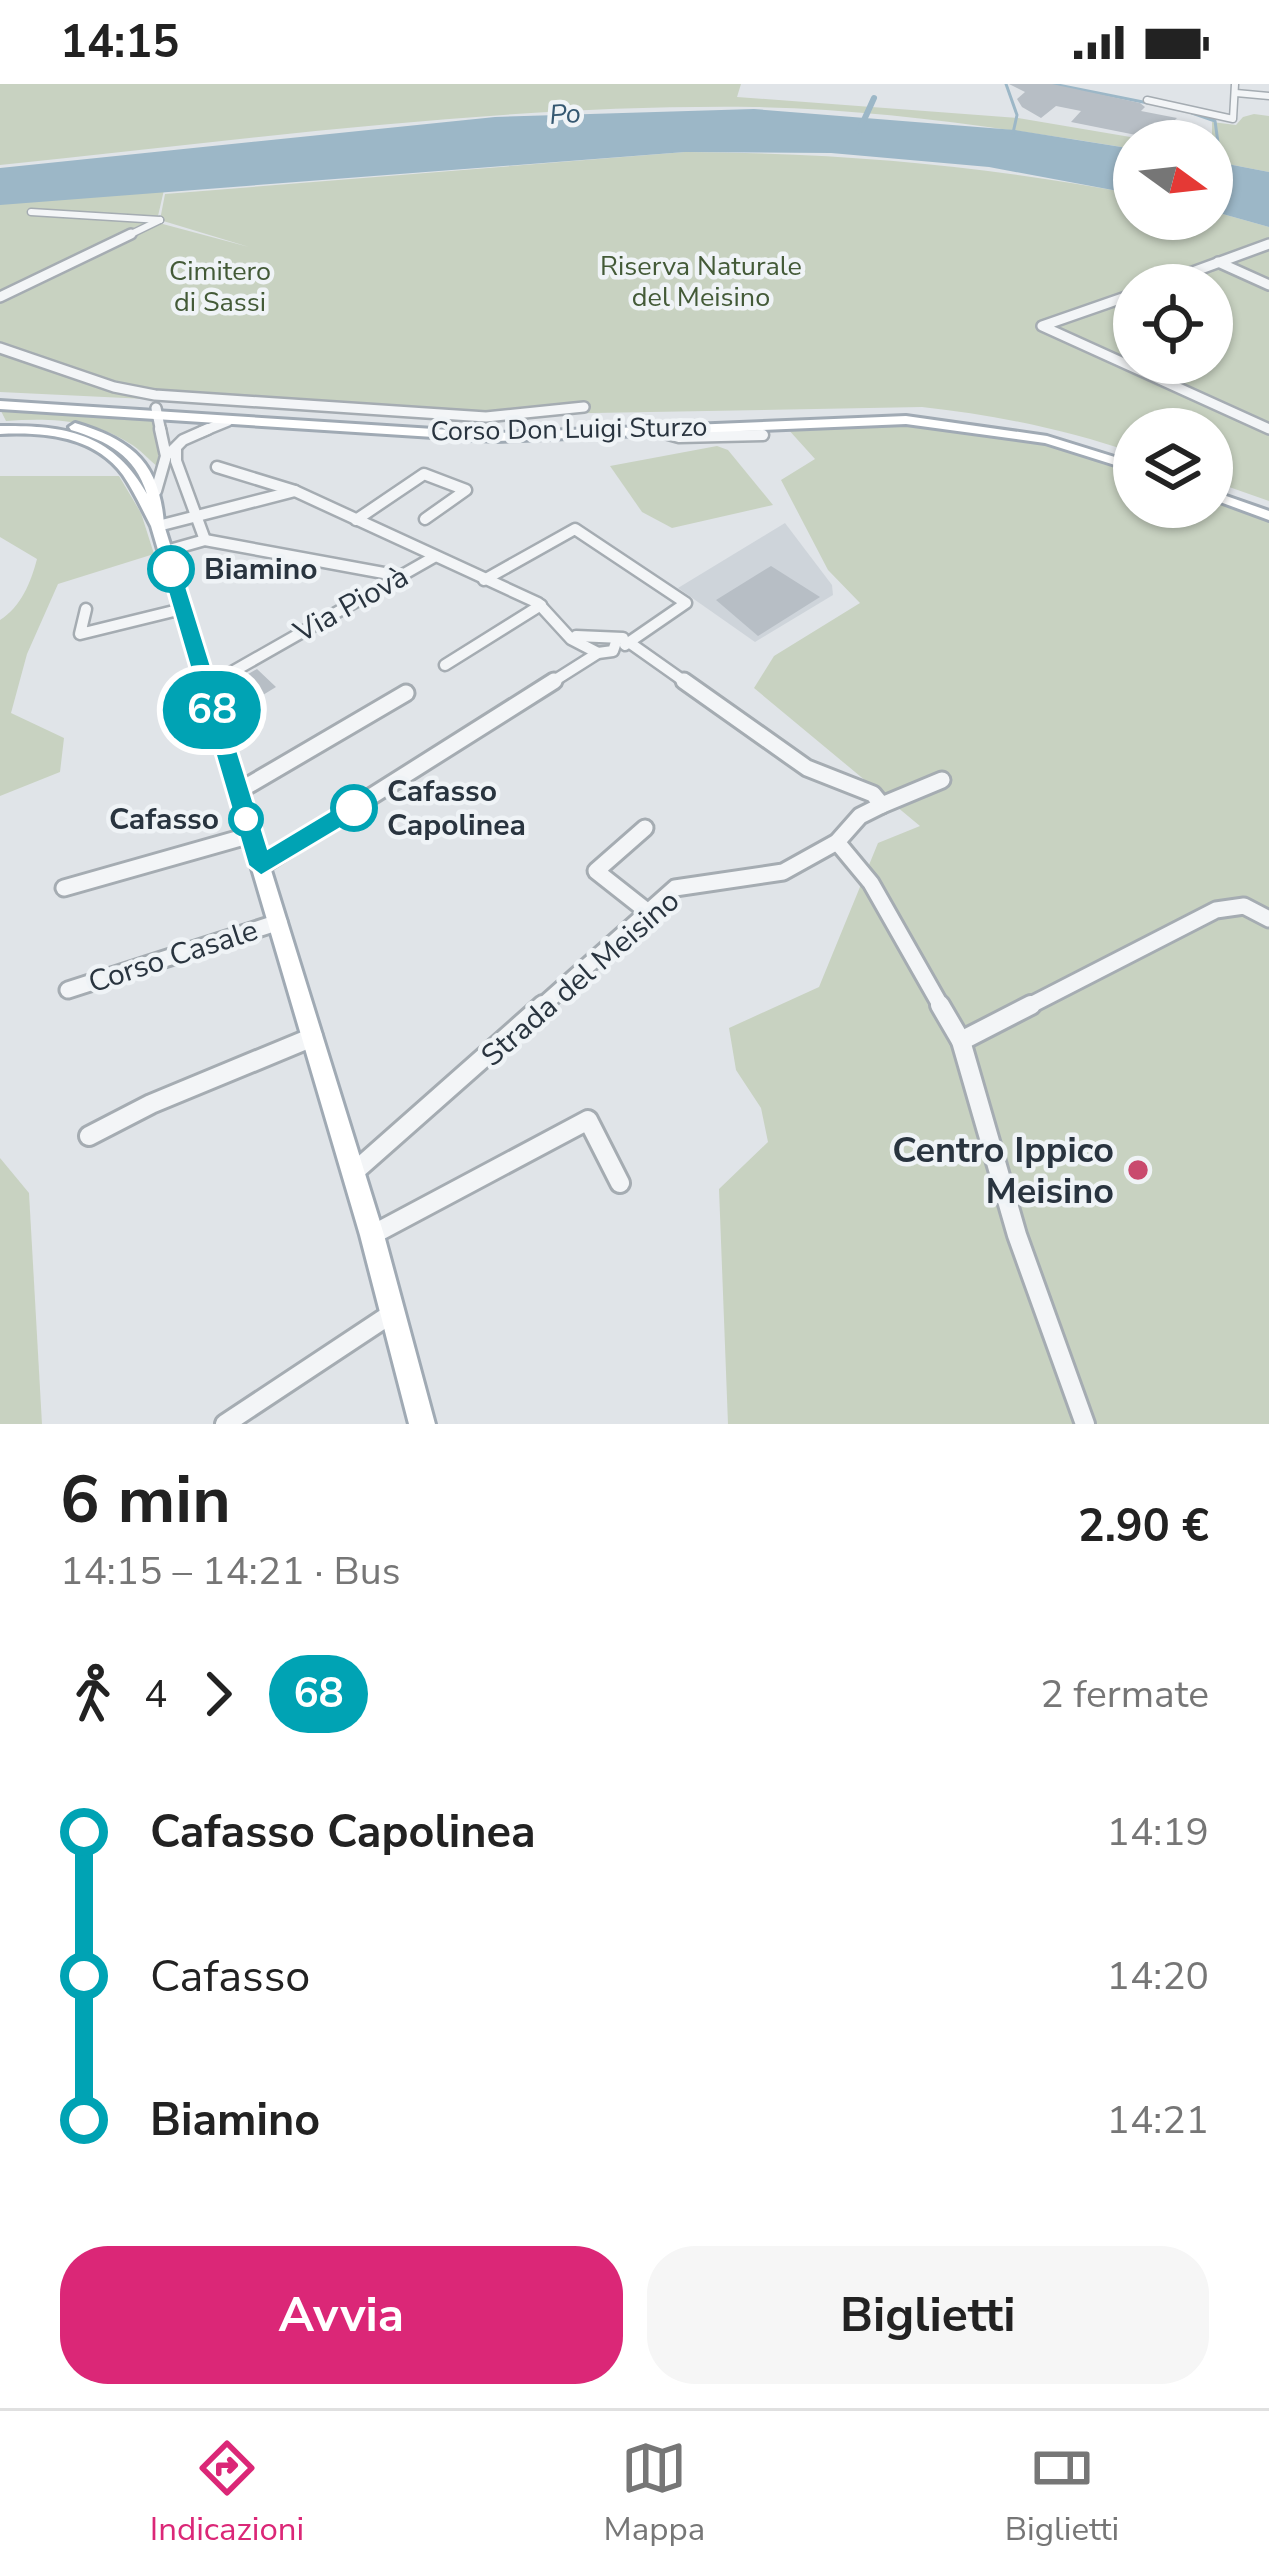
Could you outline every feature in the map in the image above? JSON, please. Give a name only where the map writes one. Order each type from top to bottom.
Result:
[{"type":"main road","name":"Corso Don Luigi Sturzo","points":[[0,401],[496,428],[905,411],[1008,424],[1113,452]]},
{"type":"main road","name":"Corso Don Luigi Sturzo","points":[[158,412],[228,421],[496,437],[906,420],[1047,440],[1113,460]]},
{"type":"main road","name":"Corso Casale","points":[[3,427],[62,425],[104,436],[136,458],[156,491],[158,526]]},
{"type":"main road","name":"Corso Casale","points":[[3,427],[67,435],[99,446],[121,464],[158,526],[372,1235],[422,1424]]},
{"type":"main road","points":[[1233,493],[1269,506]]},
{"type":"main road","points":[[1233,503],[1269,516]]},
{"type":"street","points":[[1147,100],[1233,119],[1236,88],[1269,96]]},
{"type":"street","points":[[0,297],[160,220],[31,212]]},
{"type":"street","points":[[1213,264],[1269,244]]},
{"type":"street","points":[[1218,262],[1269,285]]},
{"type":"street","points":[[1113,301],[1041,323],[1113,360]]},
{"type":"street","points":[[0,348],[115,387],[155,395],[486,417],[584,407]]},
{"type":"street","points":[[1161,384],[1269,429]]},
{"type":"street","points":[[158,412],[206,540]]},
{"type":"street","points":[[156,491],[175,451],[228,421]]},
{"type":"street","points":[[650,429],[734,443],[763,435]]},
{"type":"street","points":[[218,466],[295,491],[434,557],[484,580],[541,605],[566,634],[594,646],[621,644],[686,603],[574,530],[484,580]]},
{"type":"street","points":[[356,520],[424,474],[466,490],[425,520]]},
{"type":"street","points":[[158,526],[295,491]]},
{"type":"street","points":[[166,550],[206,540],[400,576]]},
{"type":"street","name":"Via Piovà","points":[[205,687],[434,557]]},
{"type":"street","points":[[445,665],[541,605]]},
{"type":"street","points":[[86,609],[80,634],[182,609]]},
{"type":"street","points":[[621,644],[807,768],[873,794],[882,805]]},
{"type":"street","points":[[261,866],[594,646]]},
{"type":"street","points":[[237,792],[406,692]]},
{"type":"street","name":"Strada del Meisino","points":[[353,1173],[675,888],[783,872],[837,842],[860,816],[942,780]]},
{"type":"street","points":[[645,828],[596,872],[648,912]]},
{"type":"street","points":[[64,887],[251,835]]},
{"type":"street","points":[[837,842],[872,883],[961,1041],[1017,1235],[1085,1424]]},
{"type":"street","points":[[961,1041],[1216,910],[1244,906],[1269,919]]},
{"type":"street","name":"Corso Casale","points":[[68,990],[278,922]]},
{"type":"street","points":[[89,1136],[151,1103],[313,1036]]},
{"type":"street","points":[[372,1235],[588,1120],[620,1183]]},
{"type":"street","points":[[225,1424],[394,1312]]},
{"type":"shaded area","points":[[785,523],[832,585],[833,595],[755,642],[678,588]]},
{"type":"green space","points":[[0,84],[741,84],[737,97],[1018,118],[1113,134],[1113,146],[849,112],[660,108],[376,125],[0,165]]},
{"type":"green space","points":[[1269,116],[1269,172],[1233,165],[1233,125],[1243,117]]},
{"type":"green space","name":"Riserva Naturale del Meisino","points":[[685,152],[911,162],[1113,190],[1113,240],[1233,240],[1233,217],[1269,227],[1269,501],[1233,488],[1233,408],[1113,408],[1113,447],[1030,424],[922,407],[483,415],[0,392],[0,350],[115,385],[0,342],[0,303],[159,223],[249,247],[160,220],[165,194]]},
{"type":"green space","points":[[164,190],[158,216],[0,295],[0,202]]},
{"type":"green space","points":[[0,409],[154,419],[160,441],[157,466],[133,446],[100,429],[54,420],[6,421]]},
{"type":"green space","points":[[879,423],[944,427],[1072,451],[1113,464],[1113,528],[1233,528],[1233,508],[1269,522],[1269,1424],[728,1424],[719,1189],[768,1142],[761,1108],[736,1070],[729,1028],[819,987],[878,843],[920,826],[754,688],[774,656],[860,603],[828,570],[781,480],[815,459],[787,428]]},
{"type":"green space","points":[[717,446],[728,450],[773,505],[672,528],[642,512],[610,466]]},
{"type":"green space","points":[[0,476],[119,476],[141,513],[154,554],[58,584],[27,654],[11,713],[64,738],[60,772],[0,796],[0,620],[24,593],[37,559],[0,537]]},
{"type":"green space","points":[[0,1158],[29,1193],[42,1424],[0,1424]]},
{"type":"water","points":[[754,109],[1015,130],[1113,146],[1113,190],[989,167],[831,153],[685,152],[0,205],[0,168],[495,117]]},
{"type":"water","points":[[1233,165],[1269,172],[1269,227],[1233,217]]},
{"type":"building","points":[[1009,84],[1052,84],[1140,103],[1145,107],[1141,111],[1177,118],[1113,120],[1113,130],[1071,122],[1081,111],[1056,106],[1041,118],[1017,99],[1025,92]]},
{"type":"building","points":[[771,566],[820,597],[758,636],[716,600]]},
{"type":"building","points":[[257,669],[276,687],[258,698],[248,689],[233,697],[229,685]]},
{"type":"waterway","points":[[1006,84],[1017,115],[1013,133]]},
{"type":"waterway","points":[[1053,84],[1148,103]]},
{"type":"waterway","points":[[859,131],[874,98]]},
{"type":"waterway","points":[[1192,113],[1212,120]]},
{"type":"bus line","name":"68","points":[[171,569],[261,866],[354,808]]},
{"type":"place","name":"Biamino","points":[[171,569]]},
{"type":"place","name":"Cafasso Capolinea","points":[[354,808]]},
{"type":"place","name":"Cafasso","points":[[246,819]]},
{"type":"place","name":"Centro Ippico Meisino","points":[[1138,1170]]},
{"type":"water label","name":"Po","points":[[565,114]]},
{"type":"park label","name":"Cimitero di Sassi","points":[[220,286]]}]
